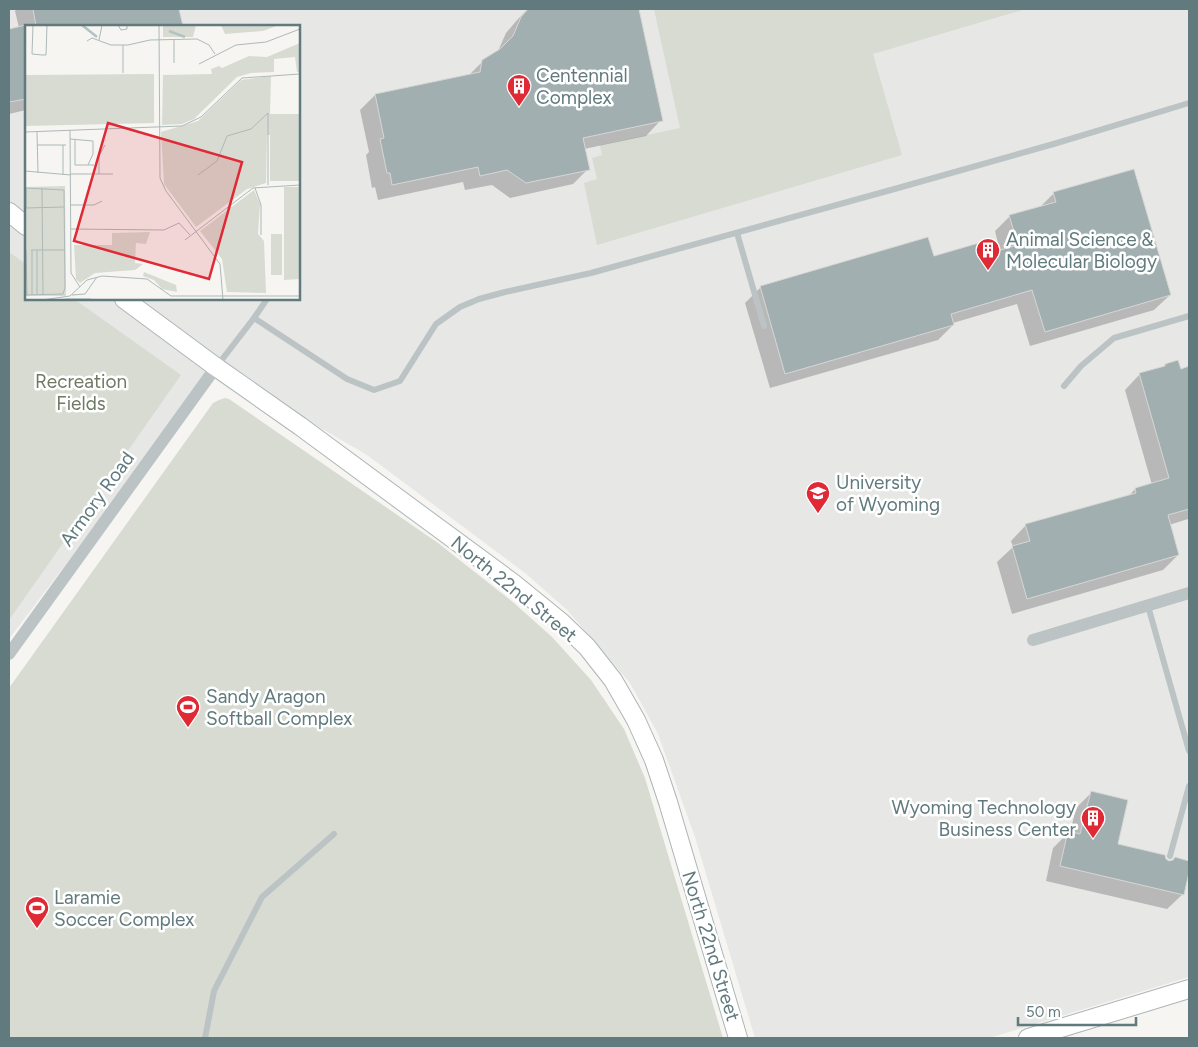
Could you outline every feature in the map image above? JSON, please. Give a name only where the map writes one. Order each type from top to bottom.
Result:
[{"type":"street","points":[[9,212],[25,225]]},
{"type":"street","name":"North 22nd Street","points":[[125,300],[300,426],[520,589],[561,622],[587,648],[612,680],[636,720],[654,760],[738,1038]]},
{"type":"street","name":"Armory Road","points":[[9,654],[216,367]]},
{"type":"street","points":[[1033,640],[1189,593]]},
{"type":"street","points":[[1028,1038],[1189,989]]},
{"type":"lane","points":[[254,318],[348,379],[374,390],[400,381],[436,324],[460,307],[479,299],[591,273],[737,233],[1057,143],[1189,103]]},
{"type":"lane","points":[[737,233],[764,326]]},
{"type":"lane","points":[[216,367],[266,300]]},
{"type":"lane","points":[[1064,386],[1081,366],[1114,338],[1189,316]]},
{"type":"lane","points":[[1148,606],[1189,751]]},
{"type":"lane","points":[[1170,856],[1189,786]]},
{"type":"lane","points":[[204,1038],[214,992],[262,897],[334,834]]},
{"type":"shaded area","name":"University of Wyoming","points":[[9,9],[1189,9],[1189,977],[989,1038],[755,1038],[695,837],[658,734],[630,683],[567,610],[525,573],[367,455],[216,367],[9,639]]},
{"type":"green space","points":[[654,9],[1026,9],[873,54],[902,155],[597,245],[584,183],[597,179],[592,158],[602,155],[600,145],[680,128]]},
{"type":"green space","name":"Recreation Fields","points":[[9,252],[25,263],[25,300],[75,300],[181,375],[9,620]]},
{"type":"green space","points":[[225,398],[438,543],[514,603],[552,637],[591,680],[624,729],[645,778],[723,1038],[9,1038],[9,688],[213,403]]},
{"type":"building","points":[[33,9],[179,9],[183,25],[36,25]]},
{"type":"building","name":"Centennial Complex","points":[[528,9],[639,9],[663,121],[583,138],[590,170],[526,183],[507,170],[480,176],[478,167],[392,185],[390,173],[387,173],[380,139],[384,138],[375,94],[480,72],[482,60],[500,49],[513,36],[521,17]]},
{"type":"building","points":[[25,25],[25,99],[9,102],[9,29]]},
{"type":"building","name":"Animal Science & Molecular Biology","points":[[1134,169],[1171,295],[1045,332],[1032,290],[951,314],[954,325],[785,374],[760,286],[928,237],[934,256],[989,240],[993,252],[1018,245],[1009,215],[1056,202],[1053,192]]},
{"type":"building","points":[[1178,360],[1181,369],[1189,366],[1189,509],[1168,515],[1179,555],[1027,599],[1012,546],[1030,541],[1025,524],[1136,493],[1135,488],[1169,478],[1139,373],[1165,366],[1165,364]]},
{"type":"building","name":"Wyoming Technology Business Center","points":[[1091,791],[1128,800],[1118,844],[1165,855],[1169,861],[1175,857],[1189,861],[1189,872],[1184,895],[1060,866],[1068,831],[1080,834]]},
{"type":"place","name":"Centennial Complex","points":[[519,107]]},
{"type":"place","name":"Animal Science & Molecular Biology","points":[[988,271]]},
{"type":"place","name":"University of Wyoming","points":[[818,514]]},
{"type":"place","name":"Sandy Aragon Softball Complex","points":[[188,728]]},
{"type":"place","name":"Wyoming Technology Business Center","points":[[1093,839]]},
{"type":"place","name":"Laramie Soccer Complex","points":[[37,929]]}]
